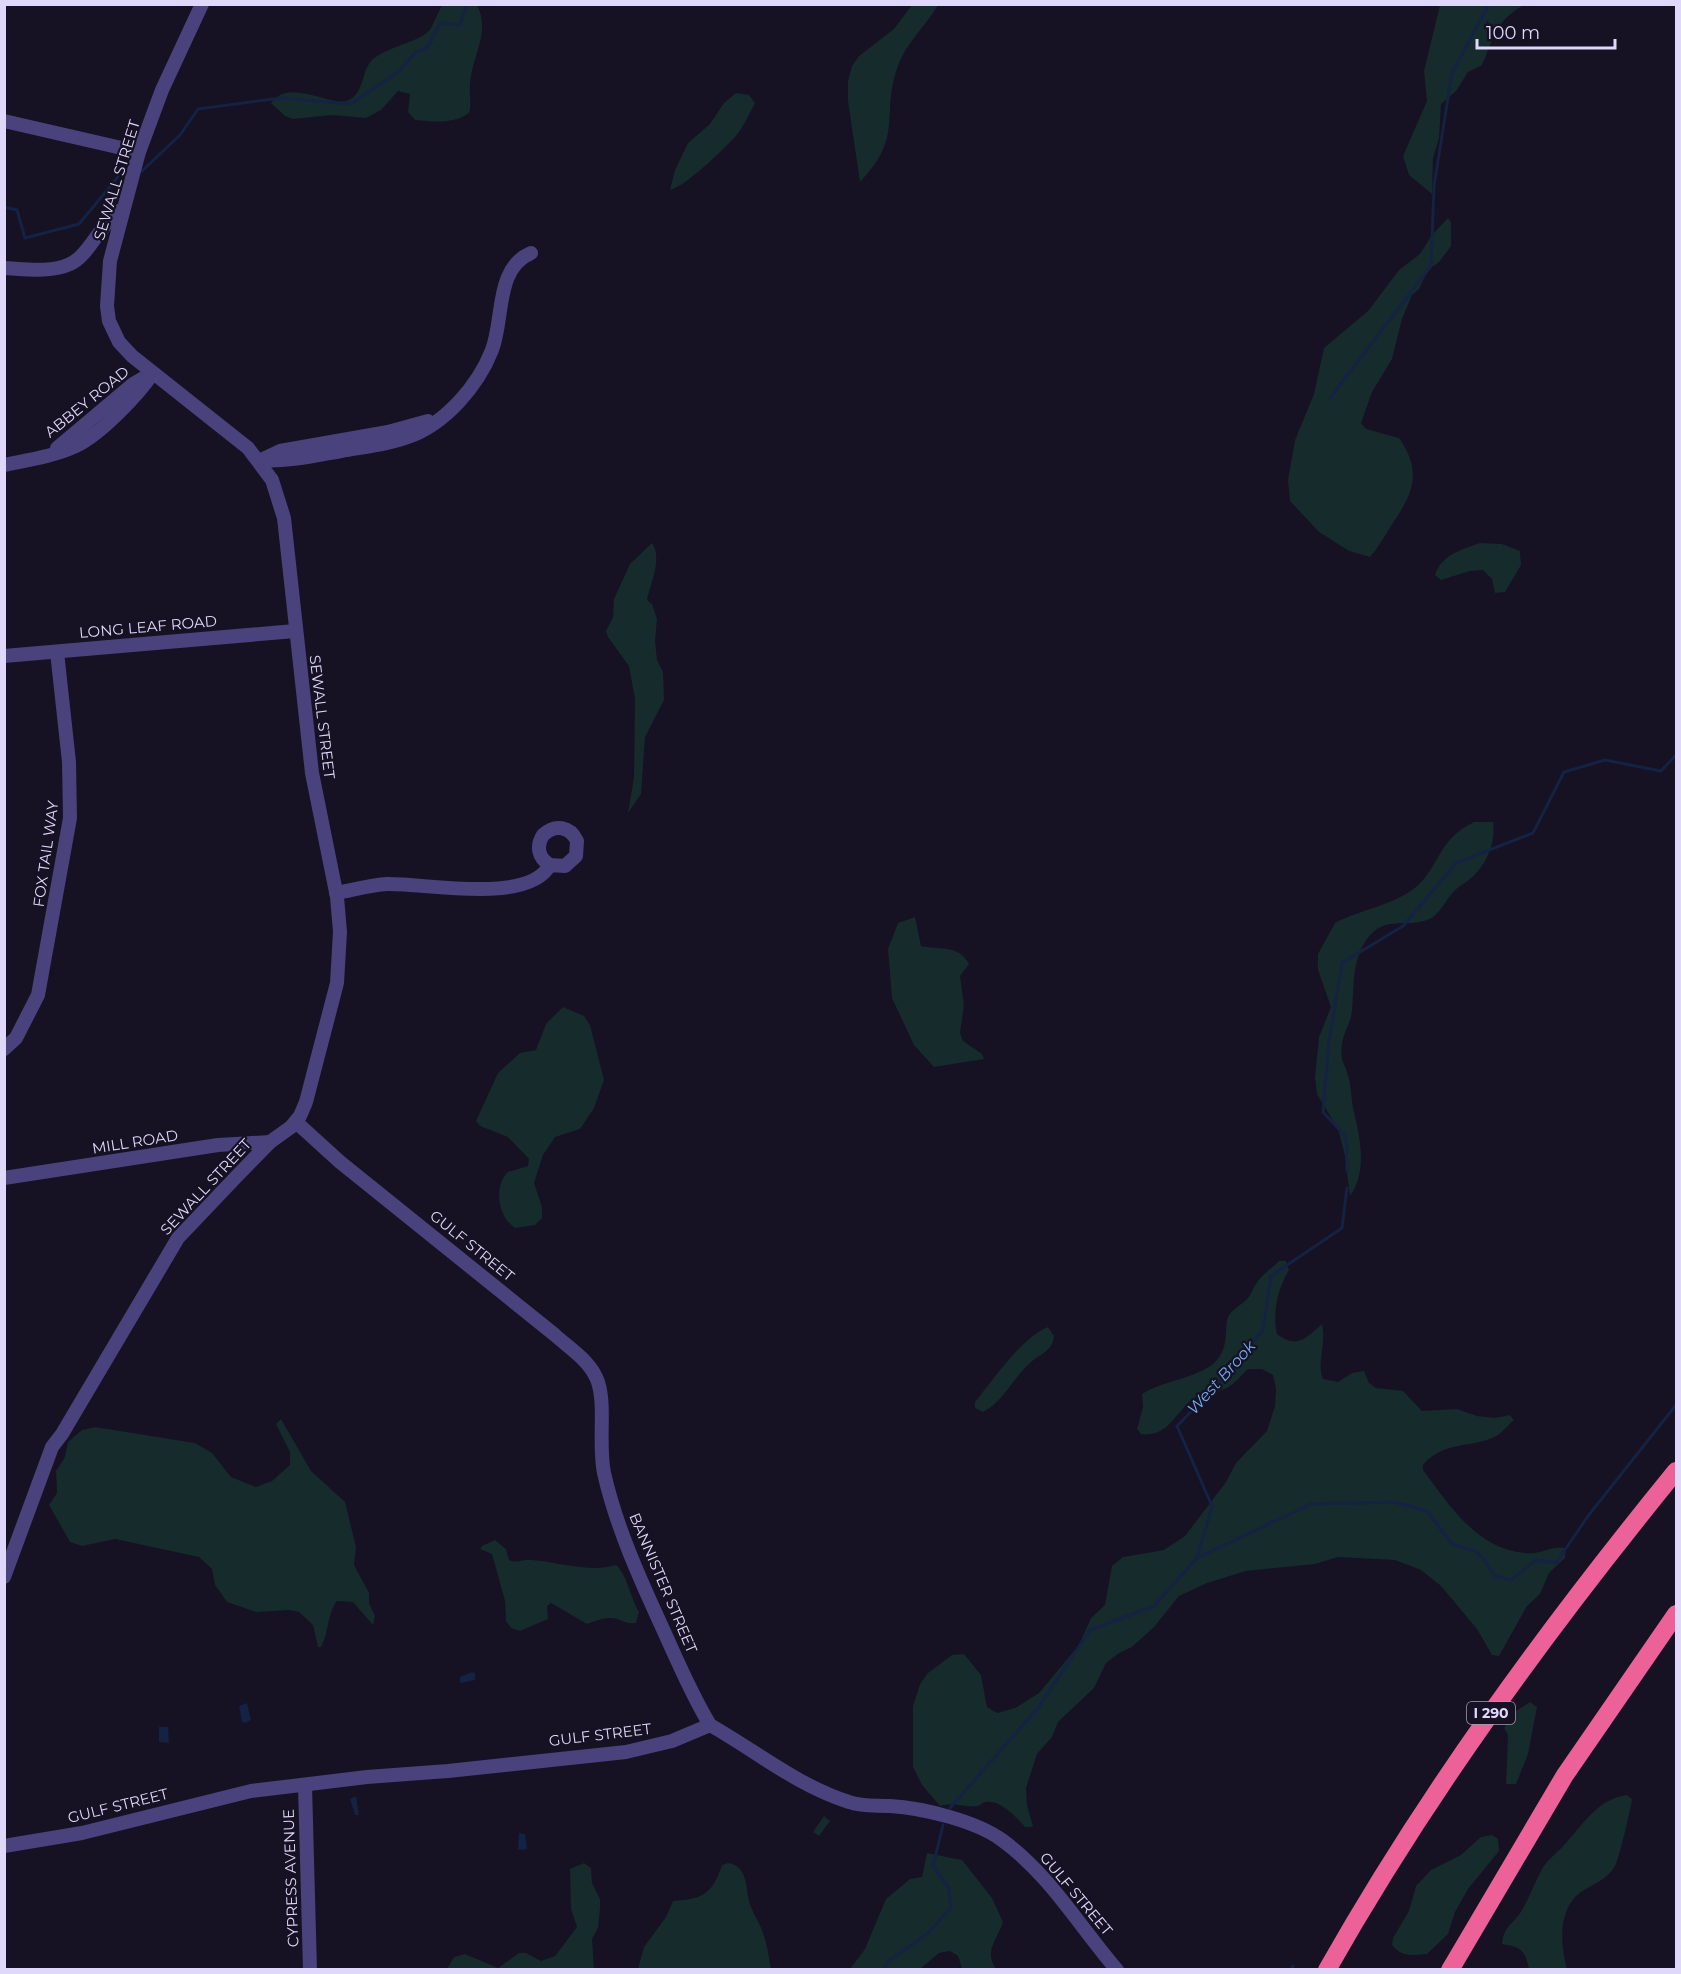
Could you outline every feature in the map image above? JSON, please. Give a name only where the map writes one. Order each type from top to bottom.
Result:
[{"type":"highway","name":"I 290","points":[[1327,1970],[1413,1829],[1475,1736],[1568,1609],[1677,1471]]},
{"type":"highway","points":[[1450,1970],[1565,1775],[1677,1614]]},
{"type":"street","name":"SEWALL STREET","points":[[4,1577],[42,1468],[52,1447],[63,1434],[178,1238],[270,1142],[296,1122],[306,1102],[337,983],[340,932],[336,893],[315,794],[284,518],[273,483],[259,460],[227,430],[153,373],[119,342],[109,321],[107,306],[110,261],[139,152],[162,90],[202,4]]},
{"type":"street","points":[[4,121],[139,152]]},
{"type":"street","points":[[4,268],[47,269],[72,264],[110,217],[122,210]]},
{"type":"street","points":[[259,460],[280,451],[388,432],[436,420],[463,396],[486,363],[499,327],[508,276],[517,261],[531,253]]},
{"type":"street","name":"ABBEY ROAD","points":[[4,465],[48,454],[81,430],[133,384],[153,373]]},
{"type":"street","name":"LONG LEAF ROAD","points":[[4,656],[295,631]]},
{"type":"street","name":"FOX TAIL WAY","points":[[4,1049],[16,1038],[38,995],[70,818],[69,762],[57,652]]},
{"type":"street","points":[[336,893],[385,884],[513,888],[534,881],[545,874],[550,866]]},
{"type":"street","name":"GULF STREET","points":[[296,1122],[340,1162],[435,1236],[586,1362],[598,1383],[600,1413]]},
{"type":"street","name":"MILL ROAD","points":[[4,1178],[218,1146],[270,1142]]},
{"type":"street","name":"BANNISTER STREET","points":[[600,1413],[603,1467],[630,1553],[689,1687],[710,1725]]},
{"type":"street","name":"GULF STREET","points":[[4,1846],[81,1833],[251,1791],[626,1752],[672,1741],[710,1725],[800,1781],[836,1797],[866,1806],[890,1806],[935,1812],[1000,1839],[1024,1858],[1054,1889],[1117,1970]]},
{"type":"street","name":"CYPRESS AVENUE","points":[[305,1785],[310,1970]]},
{"type":"green space","points":[[442,5],[477,5],[481,15],[480,44],[471,74],[470,109],[469,113],[463,117],[444,121],[415,120],[408,112],[410,94],[398,91],[381,110],[366,118],[332,115],[293,119],[285,116],[271,103],[279,96],[298,92],[338,101],[352,98],[359,89],[373,59],[424,35],[430,30]]},
{"type":"green space","points":[[912,5],[938,5],[911,42],[898,66],[893,83],[887,138],[874,166],[860,182],[848,101],[848,81],[852,66],[859,56],[894,29]]},
{"type":"green space","points":[[1440,5],[1524,5],[1501,24],[1482,65],[1468,72],[1456,91],[1441,104],[1439,138],[1433,158],[1432,194],[1409,175],[1403,156],[1427,101],[1424,71]]},
{"type":"green space","points":[[736,93],[749,95],[755,103],[739,132],[723,150],[694,175],[670,190],[675,170],[688,143],[710,124],[724,103]]},
{"type":"green space","points":[[1448,218],[1451,222],[1451,246],[1439,262],[1428,270],[1419,289],[1412,295],[1402,319],[1392,359],[1372,392],[1361,423],[1366,429],[1399,438],[1411,462],[1413,472],[1410,493],[1405,504],[1370,557],[1349,551],[1319,532],[1290,501],[1288,480],[1295,440],[1314,394],[1324,348],[1368,311],[1399,270],[1420,254],[1432,235]]},
{"type":"green space","points":[[652,543],[656,563],[647,600],[652,604],[657,619],[655,641],[657,660],[663,672],[664,700],[645,737],[641,794],[628,813],[634,777],[635,699],[629,666],[606,631],[613,617],[614,599],[630,564]]},
{"type":"green space","points":[[1480,543],[1502,544],[1520,551],[1521,565],[1505,592],[1495,593],[1492,579],[1483,570],[1470,571],[1441,580],[1435,575],[1447,557]]},
{"type":"green space","points":[[1474,822],[1493,822],[1494,828],[1488,855],[1481,867],[1453,892],[1433,917],[1413,923],[1385,925],[1376,930],[1368,938],[1357,959],[1352,1011],[1341,1051],[1342,1061],[1347,1070],[1361,1153],[1359,1175],[1350,1196],[1345,1156],[1338,1129],[1317,1094],[1315,1078],[1319,1037],[1331,1007],[1318,970],[1318,954],[1335,923],[1397,899],[1416,887],[1453,837]]},
{"type":"green space","points":[[915,917],[921,946],[948,949],[960,953],[969,964],[960,976],[964,1005],[960,1033],[963,1041],[982,1054],[984,1059],[934,1067],[914,1045],[892,998],[888,949],[898,923]]},
{"type":"green space","points":[[563,1007],[584,1016],[590,1025],[604,1080],[594,1108],[580,1129],[555,1137],[543,1155],[534,1183],[542,1207],[542,1218],[535,1225],[515,1228],[509,1223],[501,1209],[500,1185],[508,1172],[528,1166],[529,1159],[508,1137],[480,1126],[476,1121],[498,1073],[520,1053],[536,1050],[546,1024]]},
{"type":"green space","points":[[1279,1261],[1286,1261],[1289,1270],[1277,1301],[1275,1318],[1277,1334],[1290,1341],[1301,1340],[1322,1324],[1321,1372],[1323,1379],[1338,1382],[1352,1373],[1364,1371],[1369,1383],[1376,1388],[1403,1391],[1422,1411],[1457,1409],[1477,1416],[1495,1418],[1510,1415],[1514,1420],[1498,1435],[1440,1452],[1423,1465],[1423,1470],[1466,1524],[1493,1543],[1508,1550],[1525,1553],[1566,1548],[1565,1558],[1549,1573],[1540,1594],[1527,1606],[1499,1656],[1492,1655],[1477,1629],[1441,1586],[1421,1570],[1395,1560],[1338,1557],[1315,1564],[1246,1571],[1207,1583],[1179,1596],[1154,1627],[1132,1647],[1106,1663],[1094,1688],[1058,1722],[1052,1737],[1037,1754],[1026,1788],[1027,1806],[1033,1826],[1025,1827],[1008,1810],[997,1803],[985,1802],[978,1806],[940,1806],[922,1785],[913,1767],[913,1706],[920,1684],[928,1673],[952,1655],[964,1654],[981,1675],[987,1707],[997,1713],[1015,1708],[1039,1693],[1079,1645],[1091,1618],[1105,1605],[1112,1566],[1123,1557],[1164,1550],[1185,1536],[1226,1482],[1236,1463],[1267,1431],[1275,1406],[1276,1389],[1273,1375],[1262,1369],[1248,1369],[1227,1388],[1196,1397],[1166,1427],[1151,1434],[1141,1434],[1137,1429],[1143,1407],[1142,1394],[1198,1372],[1214,1363],[1224,1347],[1228,1317],[1248,1298],[1261,1278]]},
{"type":"green space","points":[[1048,1327],[1054,1336],[1049,1349],[1024,1369],[991,1407],[983,1412],[975,1408],[975,1402],[1008,1360],[1028,1340]]},
{"type":"green space","points":[[281,1419],[311,1471],[345,1502],[356,1547],[354,1565],[369,1593],[369,1603],[375,1616],[373,1625],[353,1602],[337,1601],[331,1612],[321,1647],[318,1647],[313,1625],[299,1612],[290,1610],[256,1612],[227,1602],[215,1585],[212,1569],[199,1557],[115,1539],[82,1546],[70,1542],[49,1505],[57,1493],[56,1471],[65,1457],[68,1442],[82,1430],[95,1427],[195,1443],[212,1453],[231,1477],[256,1487],[272,1481],[290,1465],[290,1452],[276,1424]]},
{"type":"green space","points":[[495,1540],[506,1549],[509,1560],[512,1561],[532,1560],[595,1568],[616,1565],[623,1574],[639,1612],[636,1623],[609,1618],[587,1624],[551,1603],[547,1606],[548,1619],[520,1631],[511,1628],[506,1621],[505,1601],[492,1554],[480,1549]]},
{"type":"green space","points":[[1530,1702],[1537,1707],[1528,1754],[1516,1784],[1506,1784],[1508,1735],[1504,1728],[1513,1713]]},
{"type":"green space","points":[[1627,1795],[1632,1799],[1615,1866],[1604,1878],[1581,1892],[1568,1907],[1562,1938],[1567,1969],[1529,1969],[1524,1954],[1518,1948],[1502,1944],[1507,1929],[1519,1915],[1547,1863],[1599,1807],[1616,1797]]},
{"type":"green space","points":[[824,1816],[830,1821],[819,1836],[813,1832]]},
{"type":"green space","points":[[1492,1835],[1498,1839],[1499,1851],[1468,1889],[1455,1912],[1448,1934],[1427,1954],[1408,1955],[1396,1949],[1392,1945],[1393,1938],[1409,1911],[1416,1886],[1431,1870],[1461,1855],[1481,1837]]},
{"type":"green space","points":[[927,1853],[962,1860],[992,1898],[1003,1922],[991,1951],[996,1969],[962,1969],[958,1956],[950,1951],[939,1953],[920,1969],[850,1969],[865,1949],[886,1899],[910,1879],[922,1877]]},
{"type":"green space","points":[[584,1863],[591,1868],[592,1883],[600,1899],[598,1928],[592,1939],[594,1969],[447,1969],[454,1957],[465,1954],[498,1968],[519,1953],[526,1953],[541,1961],[555,1956],[577,1927],[571,1909],[570,1869]]},
{"type":"green space","points":[[728,1863],[742,1872],[750,1905],[765,1940],[771,1969],[638,1969],[644,1947],[666,1917],[673,1901],[691,1899],[705,1894],[714,1883],[722,1865]]},
{"type":"water","points":[[475,1673],[475,1680],[460,1683],[460,1677]]},
{"type":"water","points":[[247,1703],[251,1720],[245,1723],[242,1722],[239,1706]]},
{"type":"water","points":[[159,1727],[168,1727],[169,1743],[159,1742]]},
{"type":"water","points":[[356,1796],[359,1815],[355,1815],[350,1799]]},
{"type":"water","points":[[519,1833],[525,1834],[527,1849],[518,1850]]},
{"type":"waterway","points":[[142,171],[180,135],[198,109],[281,98],[351,104],[397,73],[416,52],[428,47],[440,23],[460,25],[467,4]]},
{"type":"waterway","points":[[1330,398],[1431,266],[1434,186],[1452,73],[1489,4]]},
{"type":"waterway","points":[[4,207],[17,210],[25,238],[79,224],[118,177]]},
{"type":"waterway","name":"West Brook","points":[[1347,1171],[1346,1137],[1323,1112],[1329,1041],[1342,963],[1403,926],[1456,863],[1533,833],[1564,772],[1605,760],[1661,771],[1676,755]]},
{"type":"waterway","name":"West Brook","points":[[950,1808],[1038,1708],[1090,1630],[1154,1606],[1197,1558],[1212,1506],[1177,1426],[1218,1384],[1263,1330],[1271,1276],[1342,1228],[1347,1188]]},
{"type":"waterway","points":[[1197,1558],[1311,1504],[1394,1502],[1427,1511],[1452,1544],[1475,1551],[1484,1559],[1495,1576],[1511,1580],[1536,1560],[1556,1563],[1588,1516],[1676,1405]]},
{"type":"waterway","name":"West Brook","points":[[883,1970],[888,1961],[926,1935],[951,1908],[949,1888],[933,1866],[943,1825]]},
{"type":"waterway","points":[[1291,1970],[1293,1966]]}]
